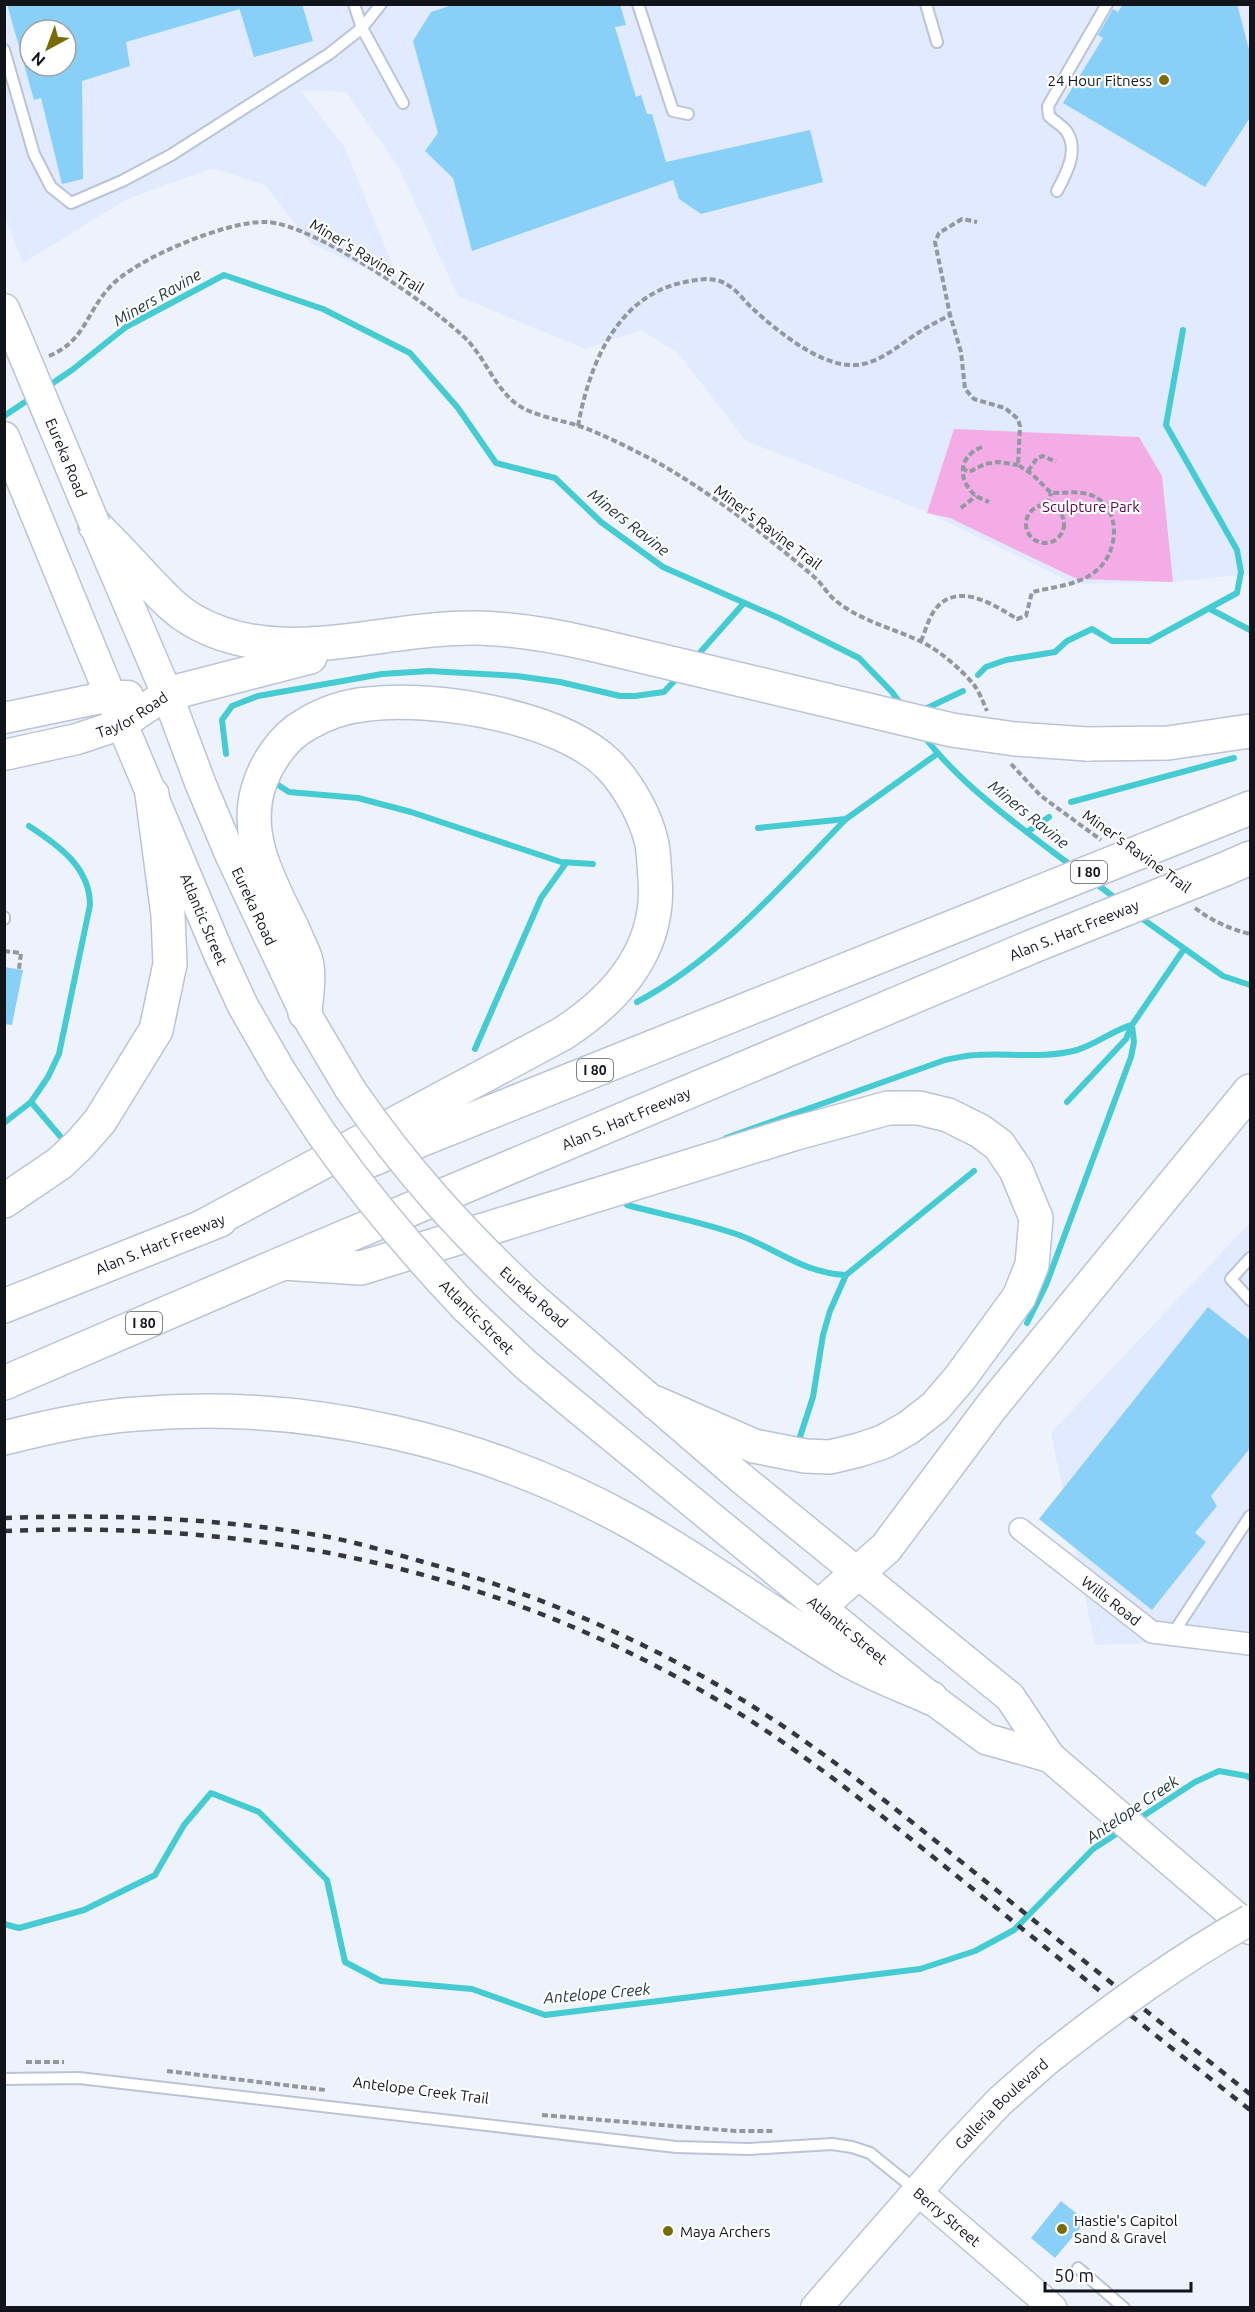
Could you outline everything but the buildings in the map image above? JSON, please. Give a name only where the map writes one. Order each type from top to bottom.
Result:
[{"type":"highway","points":[[95,525],[171,606],[191,620],[233,638],[258,644],[281,645],[477,628],[534,632],[952,730],[1016,739],[1087,744],[1168,743],[1251,731]]},
{"type":"highway","points":[[167,694],[402,634]]},
{"type":"highway","points":[[200,1228],[562,1034],[589,1017],[611,997],[644,948],[652,920],[656,893],[652,845],[644,821],[621,781],[608,764],[585,746],[540,724],[452,706],[367,704],[339,710],[302,726],[275,754],[264,773],[257,791],[254,828],[256,849],[307,962],[305,1013]]},
{"type":"highway","points":[[4,1201],[60,1164],[80,1143],[100,1120],[156,1030],[166,984],[170,948],[168,915],[152,794]]},
{"type":"highway","name":"Alan S. Hart Freeway","points":[[4,1306],[1251,808]]},
{"type":"highway","name":"Alan S. Hart Freeway","points":[[4,1383],[1031,947],[1238,864]]},
{"type":"highway","points":[[820,1606],[886,1548],[992,1406],[1251,1091]]},
{"type":"highway","points":[[283,1263],[361,1268],[792,1134],[888,1107],[919,1108],[948,1115],[980,1131],[999,1145],[1016,1170],[1036,1218],[1032,1265],[1020,1297],[960,1378],[935,1407],[908,1428],[883,1442],[859,1450],[830,1457],[805,1456],[754,1446],[656,1402]]},
{"type":"highway","points":[[4,1438],[57,1425],[137,1414],[205,1412],[269,1414],[344,1422],[411,1437],[514,1468],[591,1501],[678,1551],[843,1658],[931,1698]]},
{"type":"main road","name":"Eureka Road","points":[[10,322],[167,694],[201,785],[231,856],[305,1013],[350,1089],[413,1174],[451,1219],[533,1298],[656,1402]]},
{"type":"main road","points":[[4,437],[110,696]]},
{"type":"main road","name":"Taylor Road","points":[[4,718],[110,696],[167,694]]},
{"type":"main road","name":"Taylor Road","points":[[4,755],[77,739],[122,724],[167,694]]},
{"type":"main road","name":"Atlantic Street","points":[[110,696],[200,913],[243,1006],[281,1072],[321,1133],[360,1188],[426,1266],[465,1307],[556,1390],[931,1698],[986,1739],[1050,1757]]},
{"type":"main road","name":"Atlantic Street","points":[[656,1402],[741,1478],[1010,1697],[1050,1757],[1251,1929]]},
{"type":"main road","name":"Galleria Boulevard","points":[[816,2307],[1000,2100],[1108,2012],[1203,1947],[1251,1920]]},
{"type":"street","name":"Wills Road","points":[[1020,1529],[1152,1632],[1251,1644]]},
{"type":"street","name":"Berry Street","points":[[917,2191],[1053,2307]]},
{"type":"lane","points":[[354,4],[362,28],[403,103]]},
{"type":"lane","points":[[4,50],[34,154],[51,187],[71,203],[123,181],[171,154],[329,54],[362,28],[381,4]]},
{"type":"lane","points":[[638,4],[673,111],[688,114]]},
{"type":"lane","points":[[926,4],[937,42]]},
{"type":"lane","points":[[1057,190],[1068,170],[1072,149],[1067,132],[1049,116],[1048,106],[1107,4]]},
{"type":"lane","points":[[1251,1258],[1231,1279],[1251,1300]]},
{"type":"lane","points":[[1172,1635],[1251,1516]]},
{"type":"lane","name":"Berry Street","points":[[4,2079],[79,2078],[676,2147],[749,2149],[832,2144],[870,2153],[917,2191]]},
{"type":"lane","points":[[1078,2268],[1124,2307]]},
{"type":"path","points":[[977,222],[962,219],[939,233],[935,242],[950,315],[962,352],[965,389],[975,399],[1005,408],[1018,418],[1020,426],[1018,465]]},
{"type":"path","name":"Miner's Ravine Trail","points":[[48,357],[74,342],[107,290],[124,273],[143,261],[242,223],[267,222],[292,226],[311,234],[424,303],[472,345],[496,383],[518,405],[608,438],[656,462],[721,504],[816,578],[835,600],[860,616],[921,641],[940,654],[968,678],[978,691],[991,718]]},
{"type":"path","points":[[578,426],[584,392],[607,339],[628,311],[650,295],[674,284],[711,278],[729,285],[753,309],[789,338],[818,357],[847,365],[871,363],[950,315]]},
{"type":"path","points":[[982,447],[966,456],[962,468],[964,479],[976,495],[989,502]]},
{"type":"path","points":[[1028,471],[1037,458],[1043,456],[1056,462]]},
{"type":"path","points":[[921,641],[932,613],[942,601],[955,595],[985,600],[1017,619],[1026,616],[1032,592],[1082,579],[1095,572],[1103,565],[1115,541],[1115,529],[1103,503],[1090,494],[1051,493],[1028,471],[1018,465],[999,462],[985,464],[969,472],[962,468]]},
{"type":"path","points":[[1048,505],[1051,493]]},
{"type":"path","points":[[961,508],[976,495]]},
{"type":"path","points":[[1048,505],[1059,511],[1064,522],[1063,528],[1061,534],[1052,542],[1040,542],[1030,535],[1026,524],[1028,517],[1036,508],[1048,505]]},
{"type":"path","name":"Miner's Ravine Trail","points":[[1009,760],[1041,796],[1105,843]]},
{"type":"path","name":"Miner's Ravine Trail","points":[[1188,903],[1223,925],[1251,934]]},
{"type":"path","points":[[4,951],[21,953],[19,969]]},
{"type":"path","points":[[18,2062],[68,2062]]},
{"type":"path","name":"Antelope Creek Trail","points":[[157,2070],[335,2091]]},
{"type":"path","points":[[537,2114],[735,2131],[778,2131]]},
{"type":"shaded area","points":[[5,5],[1250,5],[1250,574],[1172,582],[1075,584],[925,511],[746,441],[678,353],[641,330],[585,349],[458,296],[398,166],[346,92],[300,90],[345,148],[400,284],[310,243],[265,185],[213,168],[127,199],[23,263],[5,216]]},
{"type":"shaded area","points":[[1250,1223],[1250,1639],[1095,1645],[1051,1433]]},
{"type":"green space","name":"Sculpture Park","points":[[954,429],[1139,437],[1162,476],[1173,582],[1077,579],[950,518],[927,513]]},
{"type":"waterway","name":"Miners Ravine","points":[[47,387],[126,327],[224,275],[323,309],[410,353],[458,408],[496,463],[555,478],[601,522],[663,567],[779,618],[859,658],[892,692],[902,706]]},
{"type":"waterway","points":[[978,675],[986,667],[1006,660],[1055,652],[1067,641],[1092,629],[1112,641],[1149,641],[1237,593],[1241,572],[1237,550],[1166,425],[1183,330]]},
{"type":"waterway","name":"Miners Ravine","points":[[4,416],[31,398]]},
{"type":"waterway","points":[[696,657],[744,603]]},
{"type":"waterway","points":[[1210,609],[1250,630]]},
{"type":"waterway","points":[[226,754],[222,720],[232,706],[258,696],[382,674],[429,671],[517,676],[560,682],[620,696],[664,692],[679,676]]},
{"type":"waterway","points":[[923,710],[963,691]]},
{"type":"waterway","name":"Miners Ravine","points":[[924,736],[974,789],[1073,867]]},
{"type":"waterway","points":[[758,828],[846,819],[937,754]]},
{"type":"waterway","points":[[1071,802],[1234,758]]},
{"type":"waterway","points":[[275,783],[289,792],[358,798],[411,812],[561,862],[593,864]]},
{"type":"waterway","points":[[1027,832],[1049,817]]},
{"type":"waterway","points":[[637,1002],[695,965],[722,943],[773,895],[846,819]]},
{"type":"waterway","points":[[4,1123],[31,1102],[48,1077],[59,1054],[90,905],[89,891],[78,868],[61,849],[29,826]]},
{"type":"waterway","points":[[475,1049],[541,898],[566,863]]},
{"type":"waterway","name":"Miners Ravine","points":[[1094,882],[1119,901]]},
{"type":"waterway","name":"Miners Ravine","points":[[1137,915],[1223,976],[1250,985]]},
{"type":"waterway","points":[[1067,1102],[1126,1039],[1132,1025],[1184,949]]},
{"type":"waterway","points":[[726,1138],[945,1060],[974,1055],[1065,1053],[1084,1048],[1132,1025],[1134,1042],[1131,1057],[1046,1285],[1027,1323]]},
{"type":"waterway","points":[[31,1102],[60,1136]]},
{"type":"waterway","points":[[627,1205],[725,1230],[816,1270],[846,1275],[974,1171]]},
{"type":"waterway","points":[[798,1443],[813,1397],[823,1335],[830,1311],[846,1275]]},
{"type":"waterway","name":"Antelope Creek","points":[[1137,1820],[1195,1782],[1219,1771],[1250,1778]]},
{"type":"waterway","name":"Antelope Creek","points":[[4,1924],[19,1928],[84,1910],[155,1875],[184,1825],[211,1793],[259,1812],[327,1880],[345,1962],[381,1981],[472,1989],[545,2015],[920,1969],[975,1951],[1014,1930],[1093,1849],[1121,1831]]},
{"type":"railway","points":[[4,1518],[124,1517],[204,1521],[284,1530],[348,1541],[498,1585],[575,1614],[649,1648],[721,1687],[821,1753],[917,1826],[1250,2094]]},
{"type":"railway","points":[[4,1531],[98,1530],[191,1534],[282,1545],[372,1562],[460,1586],[546,1616],[631,1653],[714,1698],[817,1766],[1250,2110]]},
{"type":"place","name":"24 Hour Fitness","points":[[1164,80]]},
{"type":"place","name":"Hastie's Capitol Sand & Gravel","points":[[1062,2229]]},
{"type":"place","name":"Maya Archers","points":[[668,2231]]}]
